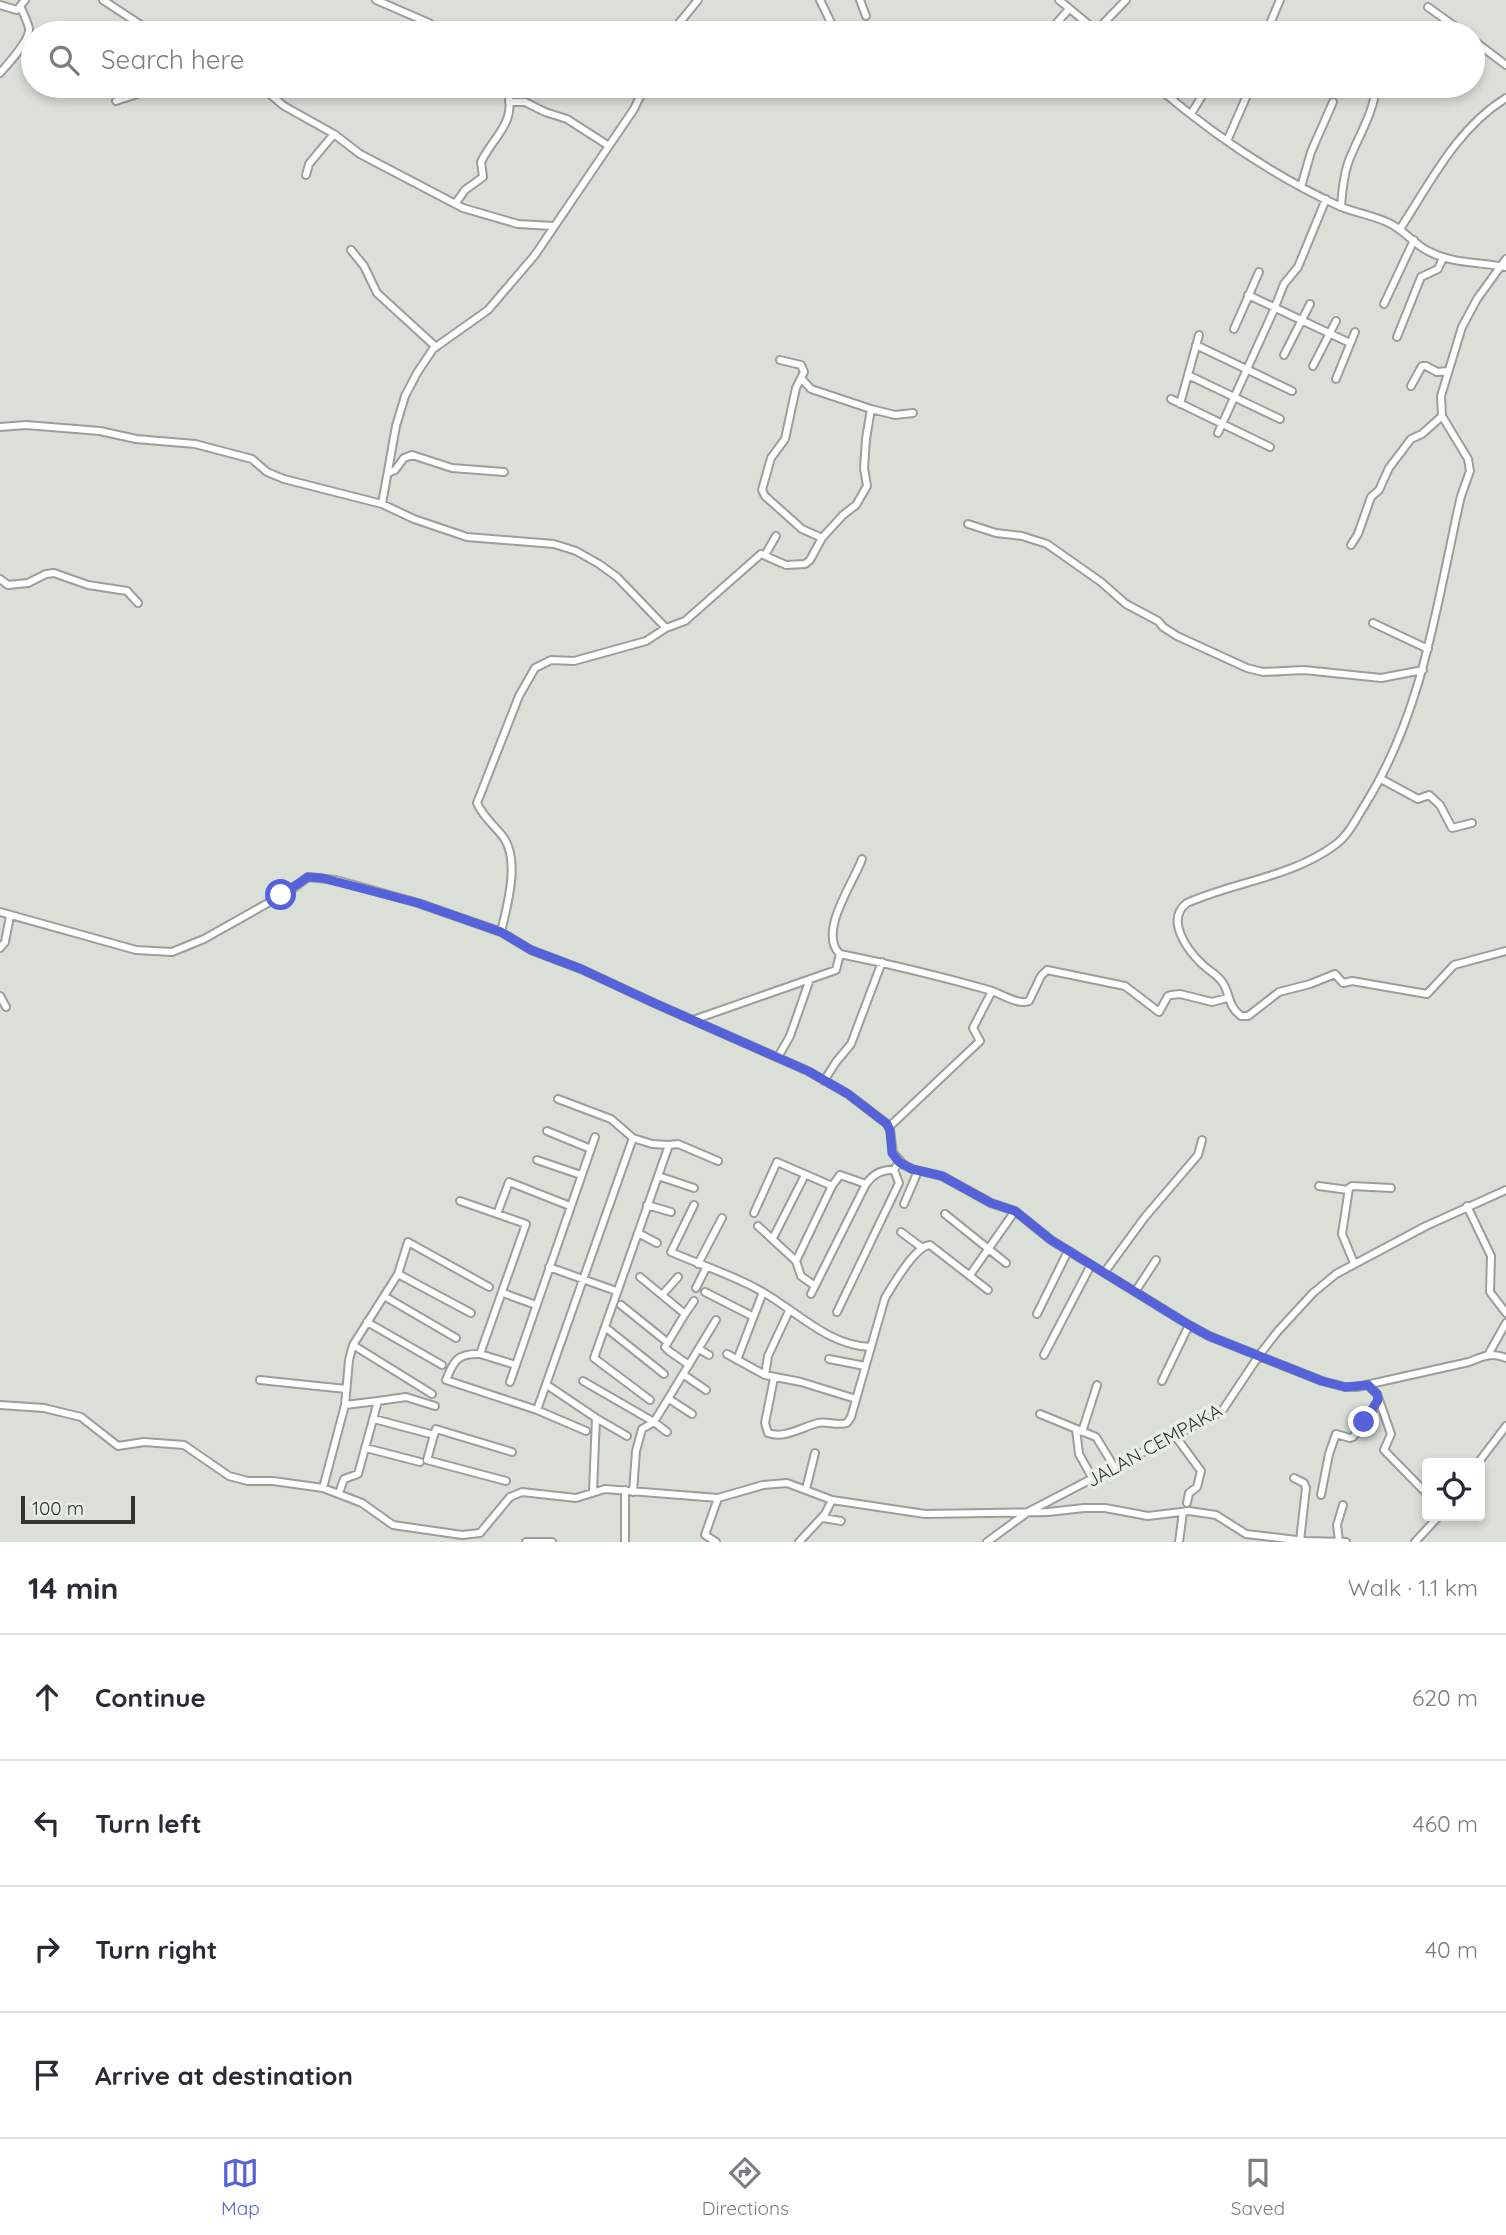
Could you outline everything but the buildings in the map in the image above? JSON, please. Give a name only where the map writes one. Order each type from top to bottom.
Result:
[{"type":"street","points":[[103,0],[136,21]]},
{"type":"street","points":[[376,0],[424,21]]},
{"type":"street","points":[[681,21],[698,0]]},
{"type":"street","points":[[820,0],[831,21]]},
{"type":"street","points":[[860,0],[866,16]]},
{"type":"street","points":[[1059,0],[1084,21]]},
{"type":"street","points":[[1107,21],[1126,0]]},
{"type":"street","points":[[1271,21],[1280,0]]},
{"type":"street","points":[[0,5],[17,10],[23,3]]},
{"type":"street","points":[[23,3],[27,21]]},
{"type":"street","points":[[1428,7],[1447,21]]},
{"type":"street","points":[[1058,21],[1069,9]]},
{"type":"street","points":[[0,73],[21,47]]},
{"type":"street","points":[[1485,49],[1506,65]]},
{"type":"street","points":[[116,101],[125,98]]},
{"type":"street","points":[[274,98],[360,153],[455,204],[518,224],[553,226]]},
{"type":"street","points":[[455,204],[465,190],[483,177],[481,162],[505,126],[508,98]]},
{"type":"street","points":[[382,505],[396,426],[405,396],[416,373],[436,347],[488,310],[535,255],[639,98]]},
{"type":"street","points":[[1171,98],[1227,141],[1301,187],[1341,207],[1388,222],[1425,250],[1443,258],[1498,266]]},
{"type":"street","points":[[1191,114],[1201,98]]},
{"type":"street","points":[[1227,141],[1246,98]]},
{"type":"street","points":[[1341,207],[1348,165],[1374,98]]},
{"type":"street","points":[[1400,229],[1434,174],[1461,138],[1485,113],[1506,98]]},
{"type":"street","points":[[509,102],[525,102],[567,119],[609,146]]},
{"type":"street","points":[[1301,187],[1311,152],[1333,102]]},
{"type":"street","points":[[306,175],[309,164],[334,134]]},
{"type":"street","points":[[1218,433],[1284,284],[1298,267],[1326,199]]},
{"type":"street","points":[[1384,304],[1413,240]]},
{"type":"street","points":[[351,250],[364,266],[377,293],[436,347]]},
{"type":"street","points":[[1397,337],[1421,277],[1437,270],[1443,258]]},
{"type":"street","points":[[1506,258],[1477,299],[1444,371],[1442,416],[1465,453],[1470,471],[1461,496],[1423,670],[1405,723],[1381,779],[1349,831],[1334,846],[1278,873],[1198,899],[1179,910],[1176,919],[1181,934],[1197,959],[1222,981],[1227,998],[1238,1015],[1248,1016],[1279,992],[1336,974],[1342,983],[1352,981],[1427,994],[1454,965],[1506,951]]},
{"type":"street","points":[[1234,328],[1259,272]]},
{"type":"street","points":[[1248,295],[1350,343]]},
{"type":"street","points":[[1284,355],[1310,304]]},
{"type":"street","points":[[1313,366],[1336,321]]},
{"type":"street","points":[[1336,379],[1355,332]]},
{"type":"street","points":[[1180,404],[1199,335]]},
{"type":"street","points":[[1196,345],[1292,391]]},
{"type":"street","points":[[780,360],[801,365],[804,372],[796,388],[787,435],[771,458],[762,490],[765,496],[802,529],[822,538]]},
{"type":"street","points":[[1411,386],[1422,366],[1444,371]]},
{"type":"street","points":[[1188,375],[1280,419]]},
{"type":"street","points":[[802,379],[811,389],[871,409],[895,415],[913,412]]},
{"type":"street","points":[[1171,399],[1270,447]]},
{"type":"street","points":[[501,932],[511,878],[507,845],[477,803],[516,705],[533,671],[544,662],[574,661],[646,641],[666,628],[685,621],[760,555],[786,565],[803,565],[810,560],[822,538],[856,505],[866,488],[866,435],[871,409]]},
{"type":"street","points":[[1351,545],[1371,497],[1389,468],[1411,439],[1422,434],[1442,416]]},
{"type":"street","points":[[0,427],[26,425],[100,431],[136,439],[195,444],[252,459],[267,472],[284,479],[382,505],[467,537],[554,544],[576,551],[617,577],[666,628]]},
{"type":"street","points":[[388,473],[397,468],[404,458],[412,455],[452,468],[504,472]]},
{"type":"street","points":[[968,524],[1047,544],[1101,582],[1126,604],[1159,621],[1172,633],[1241,666],[1263,672],[1304,670],[1381,678],[1423,670]]},
{"type":"street","points":[[765,555],[776,537]]},
{"type":"street","points":[[0,579],[8,585],[24,584],[54,573],[88,585],[126,591],[138,603]]},
{"type":"street","points":[[1373,623],[1428,649]]},
{"type":"street","points":[[1381,779],[1418,799],[1432,796],[1452,828],[1472,823]]},
{"type":"street","points":[[693,1020],[836,970],[840,954],[833,943],[832,931],[844,894],[851,886],[862,859]]},
{"type":"street","points":[[0,912],[136,950],[172,951],[182,949],[213,933],[291,890],[303,880],[322,878],[418,903],[501,932],[531,950],[581,969],[808,1071],[848,1094],[889,1127],[892,1153],[899,1162],[918,1171],[942,1176],[991,1203],[1015,1211],[1068,1251],[1209,1336],[1260,1354],[1322,1381],[1345,1387],[1368,1385],[1469,1362],[1488,1354],[1506,1358]]},
{"type":"street","points":[[0,948],[5,942],[10,916]]},
{"type":"street","points":[[840,954],[882,962],[1027,1003],[1047,970],[1125,986],[1157,1012],[1170,995],[1180,994],[1212,1002],[1227,998]]},
{"type":"street","points":[[824,1081],[851,1044],[882,962]]},
{"type":"street","points":[[778,1057],[790,1036],[810,979]]},
{"type":"street","points":[[889,1127],[980,1041],[973,1028],[978,1023],[992,991]]},
{"type":"street","points":[[0,996],[6,1007]]},
{"type":"street","points":[[558,1099],[611,1119],[633,1138],[652,1144],[678,1144],[718,1161]]},
{"type":"street","points":[[547,1131],[591,1149]]},
{"type":"street","points":[[510,1382],[595,1137]]},
{"type":"street","points":[[537,1410],[633,1138]]},
{"type":"street","points":[[1104,1273],[1138,1226],[1198,1155],[1202,1140]]},
{"type":"street","points":[[650,1400],[594,1358],[669,1145]]},
{"type":"street","points":[[537,1160],[581,1175]]},
{"type":"street","points":[[754,1213],[778,1162],[832,1186]]},
{"type":"street","points":[[837,1312],[898,1183],[894,1170],[899,1162]]},
{"type":"street","points":[[811,1294],[866,1184],[872,1176],[894,1170]]},
{"type":"street","points":[[904,1204],[918,1171]]},
{"type":"street","points":[[774,1238],[805,1175]]},
{"type":"street","points":[[796,1261],[832,1186],[840,1175],[866,1184]]},
{"type":"street","points":[[658,1176],[694,1188]]},
{"type":"street","points":[[498,1214],[509,1182],[570,1206]]},
{"type":"street","points":[[1319,1186],[1348,1190]]},
{"type":"street","points":[[1354,1263],[1342,1234],[1348,1190],[1352,1186],[1391,1188]]},
{"type":"street","name":"JALAN CEMPAKA","points":[[987,1542],[1028,1512],[1176,1437],[1225,1409],[1260,1354],[1293,1313],[1323,1283],[1354,1263],[1467,1206],[1506,1190]]},
{"type":"street","points":[[460,1201],[526,1224],[480,1354]]},
{"type":"street","points":[[647,1205],[670,1212]]},
{"type":"street","points":[[694,1205],[671,1252],[734,1277],[763,1292],[829,1335],[856,1347],[871,1347]]},
{"type":"street","points":[[1467,1206],[1491,1256],[1490,1292],[1506,1313]]},
{"type":"street","points":[[970,1275],[1015,1211]]},
{"type":"street","points":[[945,1214],[1006,1263]]},
{"type":"street","points":[[698,1264],[722,1218]]},
{"type":"street","points":[[758,1226],[796,1261],[801,1276],[815,1286]]},
{"type":"street","points":[[901,1232],[921,1247]]},
{"type":"street","points":[[638,1233],[657,1242]]},
{"type":"street","points":[[323,1488],[345,1405],[353,1345],[398,1274],[408,1242],[489,1287]]},
{"type":"street","points":[[774,1378],[765,1423],[766,1430],[772,1435],[804,1429],[817,1423],[847,1423],[885,1298],[921,1247],[930,1245],[988,1290]]},
{"type":"street","points":[[1037,1314],[1068,1251]]},
{"type":"street","points":[[1135,1292],[1156,1260]]},
{"type":"street","points":[[1044,1355],[1091,1265]]},
{"type":"street","points":[[550,1267],[616,1291]]},
{"type":"street","points":[[696,1287],[706,1268]]},
{"type":"street","points":[[398,1274],[471,1313]]},
{"type":"street","points":[[662,1295],[677,1276]]},
{"type":"street","points":[[640,1277],[685,1314]]},
{"type":"street","points":[[705,1292],[752,1316]]},
{"type":"street","points":[[737,1360],[763,1292]]},
{"type":"street","points":[[503,1293],[536,1306]]},
{"type":"street","points":[[384,1296],[456,1338]]},
{"type":"street","points":[[689,1365],[665,1347],[694,1301]]},
{"type":"street","points":[[621,1306],[667,1342]]},
{"type":"street","points":[[765,1375],[768,1356],[789,1311]]},
{"type":"street","points":[[633,1492],[642,1429],[654,1422],[716,1320]]},
{"type":"street","points":[[367,1322],[442,1365]]},
{"type":"street","points":[[1488,1354],[1506,1323]]},
{"type":"street","points":[[1162,1381],[1189,1325]]},
{"type":"street","points":[[605,1328],[664,1374]]},
{"type":"street","points":[[353,1345],[432,1394]]},
{"type":"street","points":[[699,1349],[709,1355]]},
{"type":"street","points":[[516,1365],[480,1354],[460,1356],[453,1363],[446,1380],[537,1410],[586,1430]]},
{"type":"street","points":[[727,1354],[765,1375],[801,1382],[856,1399]]},
{"type":"street","points":[[829,1359],[865,1366]]},
{"type":"street","points":[[684,1375],[706,1390]]},
{"type":"street","points":[[260,1380],[346,1389]]},
{"type":"street","points":[[583,1381],[667,1432]]},
{"type":"street","points":[[547,1385],[626,1436]]},
{"type":"street","points":[[1093,1479],[1079,1454],[1079,1431],[1097,1385]]},
{"type":"street","points":[[1368,1385],[1377,1394],[1391,1434],[1383,1447],[1384,1450],[1422,1489]]},
{"type":"street","points":[[345,1405],[406,1397],[435,1406]]},
{"type":"street","points":[[669,1399],[692,1414]]},
{"type":"street","points":[[1321,1495],[1336,1434],[1353,1437],[1378,1400]]},
{"type":"street","points":[[339,1493],[344,1479],[358,1474],[378,1401]]},
{"type":"street","points":[[0,1405],[44,1408],[81,1417],[118,1446],[144,1442],[184,1445],[218,1471],[236,1478],[323,1488],[362,1503],[389,1524],[463,1535],[482,1532],[506,1502],[516,1494],[576,1498],[593,1491],[625,1490],[718,1498],[777,1483],[787,1483],[832,1500],[925,1514],[1105,1508],[1148,1516],[1182,1511],[1216,1515],[1246,1534],[1300,1541],[1343,1541],[1337,1525],[1343,1505]]},
{"type":"street","points":[[1040,1414],[1100,1440],[1115,1468]]},
{"type":"street","points":[[593,1491],[596,1418]]},
{"type":"street","points":[[374,1419],[434,1435]]},
{"type":"street","points":[[1482,1458],[1506,1426]]},
{"type":"street","points":[[506,1481],[427,1460],[436,1429],[513,1452]]},
{"type":"street","points":[[1176,1437],[1201,1471],[1198,1487],[1189,1493],[1187,1503]]},
{"type":"street","points":[[366,1448],[420,1462]]},
{"type":"street","points":[[806,1489],[815,1453]]},
{"type":"street","points":[[1294,1478],[1304,1483],[1306,1488],[1300,1541]]},
{"type":"street","points":[[625,1490],[625,1542]]},
{"type":"street","points":[[716,1542],[705,1535],[718,1498]]},
{"type":"street","points":[[799,1542],[822,1518],[832,1500]]},
{"type":"street","points":[[1179,1542],[1182,1511]]},
{"type":"street","points":[[822,1518],[841,1521]]},
{"type":"street","points":[[1415,1542],[1434,1521]]},
{"type":"street","points":[[526,1542],[552,1542]]},
{"type":"route","points":[[281,895],[308,877],[336,880],[418,903],[501,932],[531,950],[581,969],[808,1071],[848,1094],[887,1124],[892,1153],[899,1162],[912,1169],[942,1176],[991,1203],[1015,1211],[1051,1240],[1189,1325],[1209,1336],[1260,1354],[1322,1381],[1345,1387],[1368,1385],[1377,1394],[1378,1400],[1364,1422]]}]
